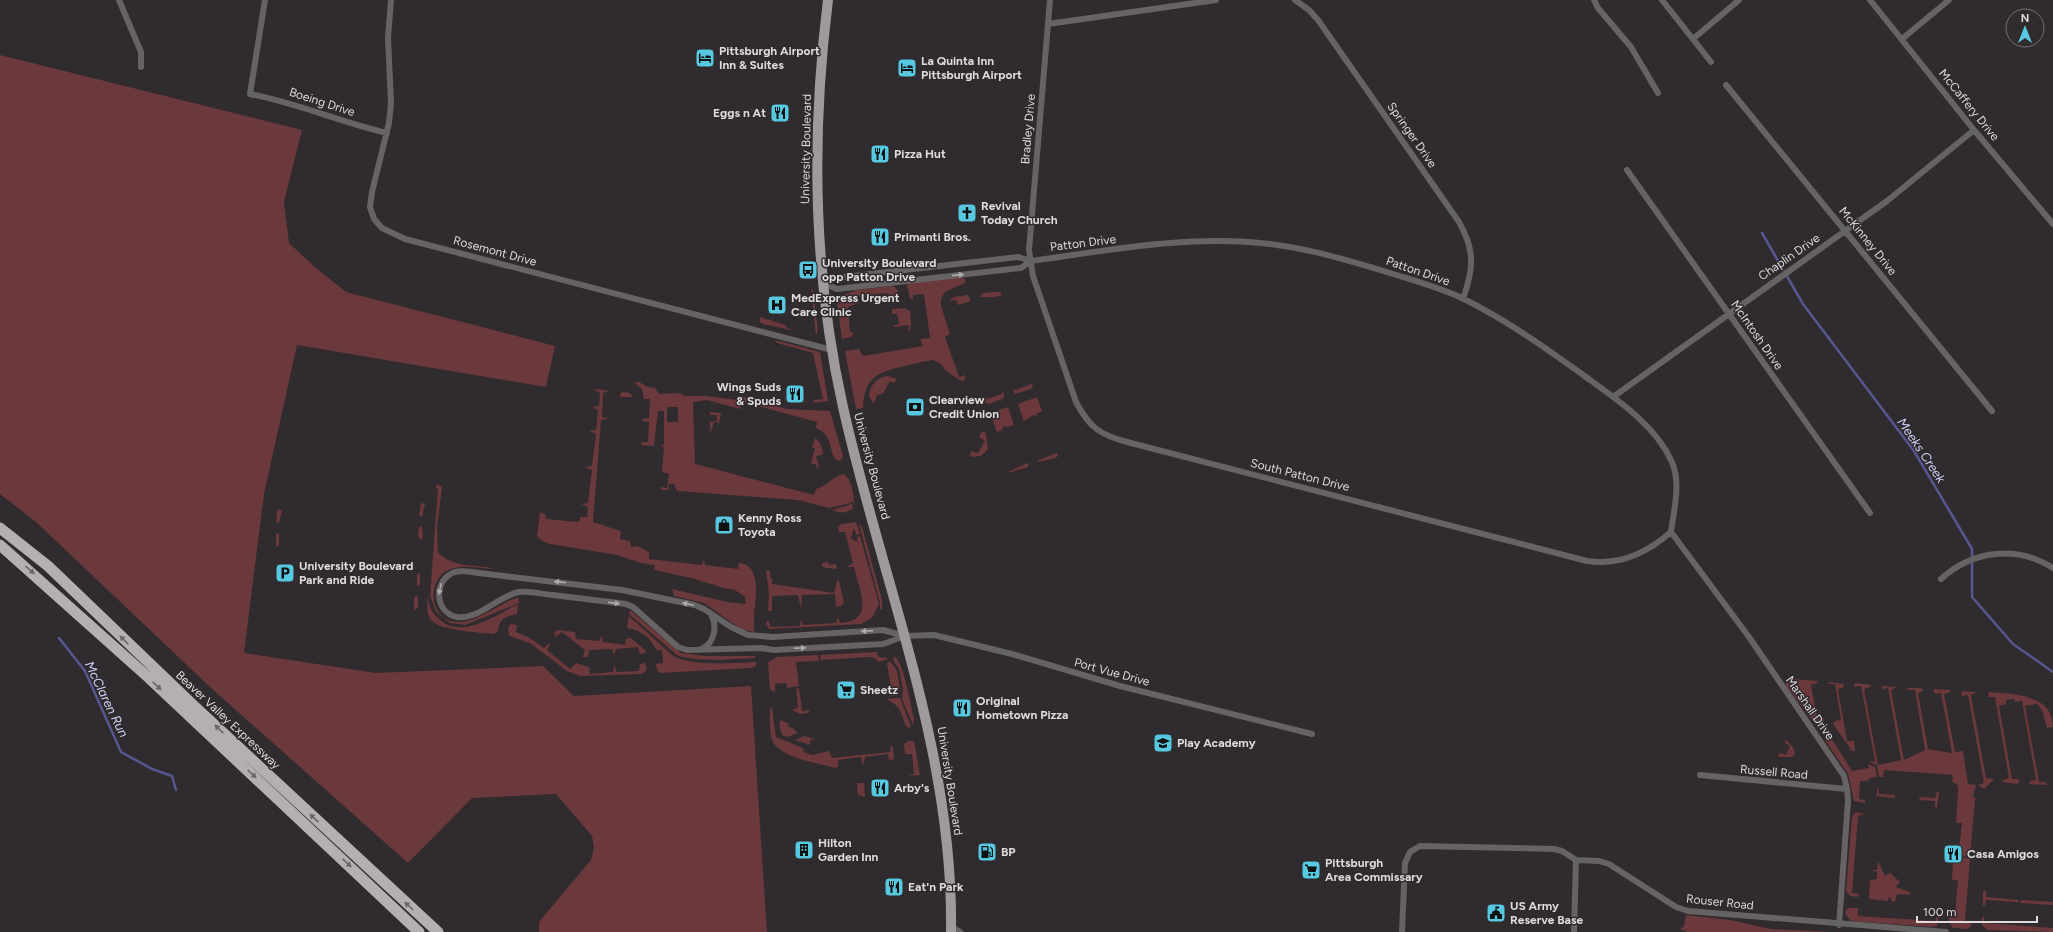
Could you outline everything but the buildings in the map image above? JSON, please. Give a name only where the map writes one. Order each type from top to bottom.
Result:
[{"type":"highway","name":"Beaver Valley Expressway","points":[[0,528],[48,566],[193,705],[438,932]]},
{"type":"highway","name":"Beaver Valley Expressway","points":[[0,545],[149,678],[419,932]]},
{"type":"main road","name":"University Boulevard","points":[[828,0],[817,128],[817,196],[823,283],[832,350],[857,464],[905,636],[933,750],[943,808],[954,930]]},
{"type":"street","points":[[119,0],[141,52],[141,67]]},
{"type":"street","name":"Boeing Drive","points":[[264,0],[250,94],[285,101],[340,121],[387,133]]},
{"type":"street","name":"Rosemont Drive","points":[[391,0],[388,38],[391,103],[387,133],[372,192],[370,207],[371,214],[377,224],[389,233],[420,243],[832,350]]},
{"type":"street","name":"Bradley Drive","points":[[1031,261],[1029,242],[1050,0]]},
{"type":"street","points":[[1048,24],[1216,0]]},
{"type":"street","name":"Springer Drive","points":[[1295,0],[1309,10],[1318,20],[1459,222],[1467,238],[1472,256],[1470,276],[1463,299]]},
{"type":"street","points":[[1594,0],[1598,8],[1631,47],[1658,93]]},
{"type":"street","points":[[1662,0],[1711,62]]},
{"type":"street","points":[[1693,39],[1739,0]]},
{"type":"street","name":"McCaffery Drive","points":[[1870,0],[1974,130],[2053,224]]},
{"type":"street","points":[[1902,39],[1949,0]]},
{"type":"street","name":"McKinney Drive","points":[[1726,85],[1992,411]]},
{"type":"street","name":"Chaplin Drive","points":[[1613,396],[1887,201],[1974,130]]},
{"type":"street","name":"McIntosh Drive","points":[[1626,170],[1870,513]]},
{"type":"street","name":"Patton Drive","points":[[823,283],[835,278],[1018,257],[1031,261],[1172,242],[1248,242],[1321,252],[1409,279],[1463,299],[1517,329],[1613,396],[1655,436],[1672,463],[1676,479],[1671,532]]},
{"type":"street","name":"Patton Drive","points":[[823,283],[836,289],[1021,268],[1031,261]]},
{"type":"street","name":"South Patton Drive","points":[[1031,261],[1033,276],[1076,402],[1091,426],[1108,437],[1596,563],[1622,561],[1662,540],[1671,532]]},
{"type":"street","name":"Marshall Drive","points":[[1671,532],[1748,637],[1844,776],[1847,789],[1840,924]]},
{"type":"street","points":[[1941,579],[1950,571],[1966,563],[2003,553],[2022,554],[2036,558],[2053,568]]},
{"type":"street","points":[[455,572],[463,572],[622,590],[695,605],[708,611],[731,627],[748,635],[773,637],[883,630],[905,636],[883,644],[774,650],[761,648],[688,650],[678,647],[633,607],[626,604],[521,592],[470,615],[459,617],[451,615],[444,609],[439,598],[439,590],[442,582],[448,576],[455,572]]},
{"type":"street","points":[[697,650],[704,648],[708,644],[714,632],[714,622],[708,611]]},
{"type":"street","name":"Port Vue Drive","points":[[905,636],[924,634],[941,636],[1012,654],[1120,686],[1312,734]]},
{"type":"street","name":"Russell Road","points":[[1700,775],[1847,789]]},
{"type":"street","points":[[1402,932],[1405,862],[1410,852],[1420,846],[1554,849],[1562,851],[1576,860],[1574,932]]},
{"type":"street","name":"Rouser Road","points":[[1576,860],[1600,861],[1614,866],[1683,910],[1946,932]]},
{"type":"shaded area","points":[[0,55],[302,130],[284,202],[289,243],[315,267],[346,292],[555,346],[546,387],[297,345],[264,494],[244,653],[376,673],[543,666],[574,696],[751,686],[767,932],[539,932],[539,922],[591,860],[594,848],[592,836],[556,794],[472,798],[408,863],[210,687],[36,522],[0,494]]},
{"type":"shaded area","points":[[960,277],[965,279],[965,283],[945,292],[941,299],[941,306],[950,334],[945,337],[959,377],[965,375],[965,380],[961,381],[946,371],[940,363],[933,360],[895,368],[874,378],[866,389],[863,408],[856,409],[845,351],[859,349],[863,356],[923,346],[920,339],[930,338],[924,294],[913,295],[913,299],[910,299],[907,285],[909,283]]},
{"type":"shaded area","points":[[891,286],[895,287],[898,291],[895,298],[886,293],[856,297],[859,303],[848,307],[850,332],[854,333],[851,337],[842,339],[837,302],[839,297],[856,290]]},
{"type":"shaded area","points":[[811,288],[813,291],[818,330],[816,336]]},
{"type":"shaded area","points":[[1000,292],[1002,295],[995,297],[980,297],[983,293]]},
{"type":"shaded area","points":[[968,295],[971,301],[958,305],[956,300],[949,301],[954,297]]},
{"type":"shaded area","points":[[904,308],[910,311],[910,331],[908,330],[909,325],[894,327],[894,325],[899,324],[897,314],[892,314],[892,309]]},
{"type":"shaded area","points":[[760,317],[785,325],[787,328],[796,331],[763,324],[760,322]]},
{"type":"shaded area","points":[[775,340],[820,352],[828,401],[813,403],[814,400],[823,399],[813,353],[777,343]]},
{"type":"shaded area","points":[[888,376],[897,379],[894,383],[890,381],[883,394],[877,395],[874,404],[869,396],[871,388],[877,380]]},
{"type":"shaded area","points":[[639,382],[648,387],[655,388],[659,394],[679,393],[685,396],[706,396],[737,400],[742,398],[741,396],[787,409],[830,411],[843,456],[839,461],[835,459],[826,436],[816,428],[817,422],[744,402],[740,409],[707,400],[693,402],[695,464],[814,495],[816,489],[844,474],[851,483],[854,506],[852,500],[851,503],[829,508],[798,500],[677,491],[674,484],[669,484],[668,490],[661,490],[661,487],[667,488],[669,474],[662,472],[664,447],[661,446],[664,444],[664,411],[658,411],[654,446],[641,445],[642,442],[648,442],[649,422],[643,421],[642,419],[649,418],[650,399],[644,399],[642,389],[634,383]],"holes":[[[667,407],[678,407],[678,422],[667,422]]]},
{"type":"shaded area","points":[[1031,382],[1033,386],[1031,389],[1014,394],[1013,388],[1016,390],[1031,384]]},
{"type":"shaded area","name":"Wings Suds & Spuds","points":[[794,385],[802,385],[805,402],[787,403],[785,400],[786,387],[794,387]]},
{"type":"shaded area","points":[[594,390],[609,391],[603,393],[602,417],[609,419],[601,420],[593,522],[621,531],[620,539],[630,541],[631,547],[638,546],[649,552],[649,559],[702,565],[704,559],[705,565],[738,569],[739,563],[747,565],[752,570],[756,585],[754,632],[742,630],[704,603],[674,596],[672,589],[727,602],[746,604],[745,597],[735,590],[659,571],[654,569],[655,565],[641,563],[617,555],[550,544],[542,541],[537,536],[540,512],[545,514],[546,519],[579,522],[580,517],[587,517],[588,507],[581,504],[588,503],[592,470],[585,467],[592,466],[596,434],[589,431],[596,430],[598,410],[592,407],[599,406],[600,393]]},
{"type":"shaded area","points":[[622,392],[630,393],[633,397],[620,397]]},
{"type":"shaded area","points":[[1002,392],[1004,393],[1004,398],[989,404],[985,403],[986,397],[987,399],[1002,394]]},
{"type":"shaded area","points":[[1037,397],[1042,411],[1036,414],[1037,417],[1033,415],[1024,421],[1018,404]]},
{"type":"shaded area","points":[[1008,407],[1014,425],[1008,427],[1004,426],[1002,430],[997,432],[990,413]]},
{"type":"shaded area","points":[[710,412],[721,413],[719,423],[714,422],[710,434],[710,422],[717,421],[717,415],[710,415]]},
{"type":"shaded area","points":[[982,431],[986,433],[988,449],[981,456],[972,457],[970,455],[971,451],[978,453],[985,441],[979,437]]},
{"type":"shaded area","points":[[815,438],[820,443],[823,452],[822,455],[816,456],[819,467],[817,468],[816,465],[811,463],[815,448],[812,448]]},
{"type":"shaded area","points":[[1057,453],[1058,456],[1055,458],[1038,462],[1039,460]]},
{"type":"shaded area","points":[[1027,463],[1029,464],[1028,467],[1008,472]]},
{"type":"shaded area","points":[[437,484],[442,487],[437,527],[438,552],[443,557],[456,563],[492,568],[459,567],[444,573],[438,580],[434,589],[436,608],[442,616],[450,621],[460,622],[475,619],[504,603],[519,597],[519,603],[465,625],[450,623],[436,612],[430,596],[438,489],[436,488]]},
{"type":"shaded area","points":[[421,503],[425,504],[422,517],[419,515]]},
{"type":"shaded area","points":[[852,504],[853,508],[845,512],[832,510]]},
{"type":"shaded area","points":[[277,509],[282,511],[279,523],[276,522]]},
{"type":"shaded area","points":[[856,522],[860,534],[856,535],[855,530],[853,530],[851,539],[858,542],[857,537],[860,536],[879,604],[872,618],[861,624],[769,629],[766,624],[767,621],[769,621],[770,627],[800,626],[801,619],[803,625],[836,623],[838,617],[840,623],[851,621],[858,617],[862,610],[861,594],[854,567],[847,567],[853,563],[845,532],[839,532],[838,528],[841,524]]},
{"type":"shaded area","points":[[859,524],[862,527],[882,600],[882,609],[880,609],[880,603]]},
{"type":"shaded area","points":[[422,526],[423,538],[421,540],[418,537],[419,527]]},
{"type":"shaded area","points":[[279,533],[279,545],[276,547],[276,534]]},
{"type":"shaded area","points":[[828,562],[829,565],[836,564],[837,569],[822,566],[822,563]]},
{"type":"shaded area","points":[[766,570],[770,571],[772,584],[834,593],[837,581],[839,580],[844,603],[841,606],[836,607],[835,594],[802,595],[801,609],[798,595],[772,596],[772,611],[768,611],[769,593]]},
{"type":"shaded area","points":[[420,573],[420,585],[417,586],[417,574]]},
{"type":"shaded area","points":[[428,594],[430,608],[439,619],[448,625],[467,627],[478,624],[518,605],[517,614],[504,618],[500,623],[498,631],[494,634],[451,629],[436,624],[428,615]]},
{"type":"shaded area","points":[[418,596],[418,608],[414,610],[414,597]]},
{"type":"shaded area","points":[[630,610],[681,653],[705,656],[754,656],[756,658],[720,660],[694,659],[678,656],[629,614]]},
{"type":"shaded area","points":[[629,616],[672,655],[680,659],[700,663],[756,662],[756,666],[751,668],[660,673],[657,670],[656,664],[663,663],[662,650],[656,650],[651,641],[641,632],[627,628]]},
{"type":"shaded area","points":[[511,624],[517,625],[516,632],[530,638],[544,648],[550,644],[547,650],[570,669],[576,663],[589,667],[590,674],[613,672],[614,665],[617,672],[639,671],[640,664],[645,663],[647,670],[642,674],[580,676],[567,671],[530,643],[509,636],[508,628]]},
{"type":"shaded area","points":[[557,630],[575,632],[576,639],[599,641],[602,635],[603,642],[625,645],[626,639],[631,638],[645,650],[646,653],[640,654],[638,647],[616,649],[614,656],[612,649],[589,650],[588,657],[583,657],[585,650],[562,632],[556,637],[554,633]]},
{"type":"shaded area","points":[[877,652],[878,656],[888,659],[879,662],[875,658],[870,657],[821,660],[820,655]]},
{"type":"shaded area","points":[[818,655],[819,661],[796,662],[799,686],[787,688],[786,683],[775,684],[775,692],[770,690],[768,662],[777,657]]},
{"type":"shaded area","points":[[895,656],[902,668],[907,686],[914,719],[913,725],[902,699],[903,689],[899,669],[893,660]]},
{"type":"shaded area","points":[[890,661],[897,671],[900,689],[897,695],[886,697],[892,695],[887,663]]},
{"type":"shaded area","points":[[1792,679],[1818,681],[1817,683],[1811,685],[1817,717],[1824,718],[1822,728],[1818,728],[1786,686],[1786,681]]},
{"type":"shaded area","points":[[1829,682],[1844,684],[1843,688],[1838,689],[1847,741],[1854,741],[1855,751],[1852,751],[1833,724],[1835,721],[1841,720],[1835,684],[1828,684]]},
{"type":"shaded area","points":[[1855,683],[1871,685],[1870,687],[1864,689],[1878,765],[1901,760],[1888,688],[1882,689],[1881,686],[1897,687],[1891,690],[1904,760],[1925,750],[1915,690],[1908,690],[1907,688],[1921,688],[1924,690],[1918,693],[1928,749],[1952,753],[1941,693],[1936,694],[1933,691],[1935,689],[1951,690],[1950,692],[1944,694],[1955,752],[1963,751],[1968,784],[1976,785],[1973,797],[1977,799],[1975,800],[1970,856],[1958,857],[1962,823],[1956,823],[1958,789],[1957,784],[1952,782],[1953,775],[1884,770],[1883,777],[1879,777],[1877,765],[1869,762],[1875,761],[1861,686],[1854,687]]},
{"type":"shaded area","points":[[799,688],[802,711],[809,710],[809,713],[800,714],[792,710],[798,707],[796,689]]},
{"type":"shaded area","points":[[1961,692],[1977,692],[1971,695],[1986,778],[1994,779],[1984,789],[1978,785],[1984,783],[1968,695],[1962,696]]},
{"type":"shaded area","points":[[1989,692],[2020,695],[2030,698],[2039,702],[2046,708],[2051,716],[2053,727],[2047,728],[2042,710],[2037,704],[2025,706],[2039,782],[2046,782],[2047,785],[2029,784],[2030,781],[2036,780],[2022,701],[2015,702],[2014,699],[2006,700],[2006,704],[1999,706],[2012,779],[2018,779],[2020,782],[2017,784],[2002,782],[2003,780],[2009,778],[1995,697],[1988,697]]},
{"type":"shaded area","points":[[900,698],[911,727],[909,728],[897,707],[886,699]]},
{"type":"shaded area","points":[[772,707],[776,737],[801,747],[804,749],[803,752],[813,755],[829,751],[832,758],[890,752],[891,745],[893,747],[894,759],[889,761],[888,754],[865,757],[864,764],[862,763],[861,757],[838,760],[838,767],[835,768],[800,759],[782,751],[772,740],[770,733],[770,709]]},
{"type":"shaded area","points":[[781,720],[789,724],[788,726],[791,728],[792,727],[798,733],[787,737],[782,735],[779,724]]},
{"type":"shaded area","points":[[1827,735],[1830,736],[1852,771],[1869,768],[1868,764],[1875,767],[1877,777],[1870,778],[1867,781],[1860,781],[1859,799],[1865,800],[1865,803],[1854,801],[1848,774],[1825,740]]},
{"type":"shaded area","points":[[804,736],[815,739],[810,740],[810,745],[795,740]]},
{"type":"shaded area","points":[[1786,739],[1794,749],[1795,754],[1792,757],[1779,757],[1778,755],[1780,753],[1786,755],[1790,746],[1785,743]]},
{"type":"shaded area","points":[[909,741],[914,741],[920,775],[908,776],[914,774],[912,754],[905,754],[904,744]]},
{"type":"shaded area","points":[[857,783],[864,783],[865,797],[858,795]]},
{"type":"shaded area","points":[[1878,787],[1879,794],[1895,795],[1895,798],[1876,796]]},
{"type":"shaded area","points":[[1937,791],[1939,792],[1937,808],[1935,807],[1935,801],[1919,800],[1920,797],[1935,798]]},
{"type":"shaded area","points":[[1855,812],[1865,814],[1858,816],[1852,893],[1859,894],[1858,897],[1850,896],[1846,891],[1852,817]]},
{"type":"shaded area","points":[[1970,858],[1965,922],[1972,924],[1968,929],[1953,928],[1949,922],[1949,914],[1955,914],[1958,880],[1952,880],[1953,859]]},
{"type":"shaded area","points":[[1878,861],[1885,876],[1890,873],[1900,882],[1896,887],[1910,892],[1910,895],[1897,894],[1895,902],[1891,901],[1891,898],[1889,897],[1888,901],[1869,899],[1870,880],[1877,879],[1877,872],[1871,870],[1877,870]]},
{"type":"shaded area","points":[[1983,891],[1986,891],[1986,897],[2019,900],[2018,902],[1986,900],[1985,906],[1983,906]]},
{"type":"shaded area","points":[[2021,900],[2053,902],[2053,905],[2020,903]]},
{"type":"shaded area","points":[[1858,908],[1858,916],[1935,921],[1938,914],[1939,915],[1937,926],[1932,927],[1851,921],[1845,914],[1846,909]]},
{"type":"shaded area","points":[[1686,915],[1730,920],[1771,929],[1831,932],[1687,932],[1680,929],[1684,926]]},
{"type":"shaded area","points":[[1982,917],[1984,917],[1984,923],[2053,928],[2053,932],[1987,930],[1982,925]]},
{"type":"waterway","name":"Meeks Creek","points":[[1762,233],[1803,304],[1914,451],[1972,549],[1972,597],[2013,644],[2053,672]]},
{"type":"waterway","name":"McClaren Run","points":[[59,638],[85,671],[121,752],[152,769],[172,776],[176,790]]},
{"type":"place","name":"Pittsburgh Airport Inn & Suites","points":[[705,58]]},
{"type":"place","name":"La Quinta Inn Pittsburgh Airport","points":[[907,68]]},
{"type":"place","name":"Eggs n At","points":[[780,113]]},
{"type":"place","name":"Pizza Hut","points":[[880,154]]},
{"type":"place","name":"Revival Today Church","points":[[967,213]]},
{"type":"place","name":"Primanti Bros.","points":[[880,237]]},
{"type":"place","name":"University Boulevard opp Patton Drive","points":[[808,270]]},
{"type":"place","name":"MedExpress Urgent Care Clinic","points":[[777,305]]},
{"type":"place","name":"Wings Suds & Spuds","points":[[795,394]]},
{"type":"place","name":"Clearview Credit Union","points":[[915,407]]},
{"type":"place","name":"Kenny Ross Toyota","points":[[724,525]]},
{"type":"place","name":"University Boulevard Park and Ride","points":[[285,573]]},
{"type":"place","name":"Sheetz","points":[[846,690]]},
{"type":"place","name":"Original Hometown Pizza","points":[[962,708]]},
{"type":"place","name":"Play Academy","points":[[1163,743]]},
{"type":"place","name":"Arby's","points":[[880,788]]},
{"type":"place","name":"Hilton Garden Inn","points":[[804,850]]},
{"type":"place","name":"BP","points":[[987,852]]},
{"type":"place","name":"Casa Amigos","points":[[1953,854]]},
{"type":"place","name":"Pittsburgh Area Commissary","points":[[1311,870]]},
{"type":"place","name":"Eat'n Park","points":[[894,887]]},
{"type":"place","name":"US Army Reserve Base","points":[[1496,913]]}]
